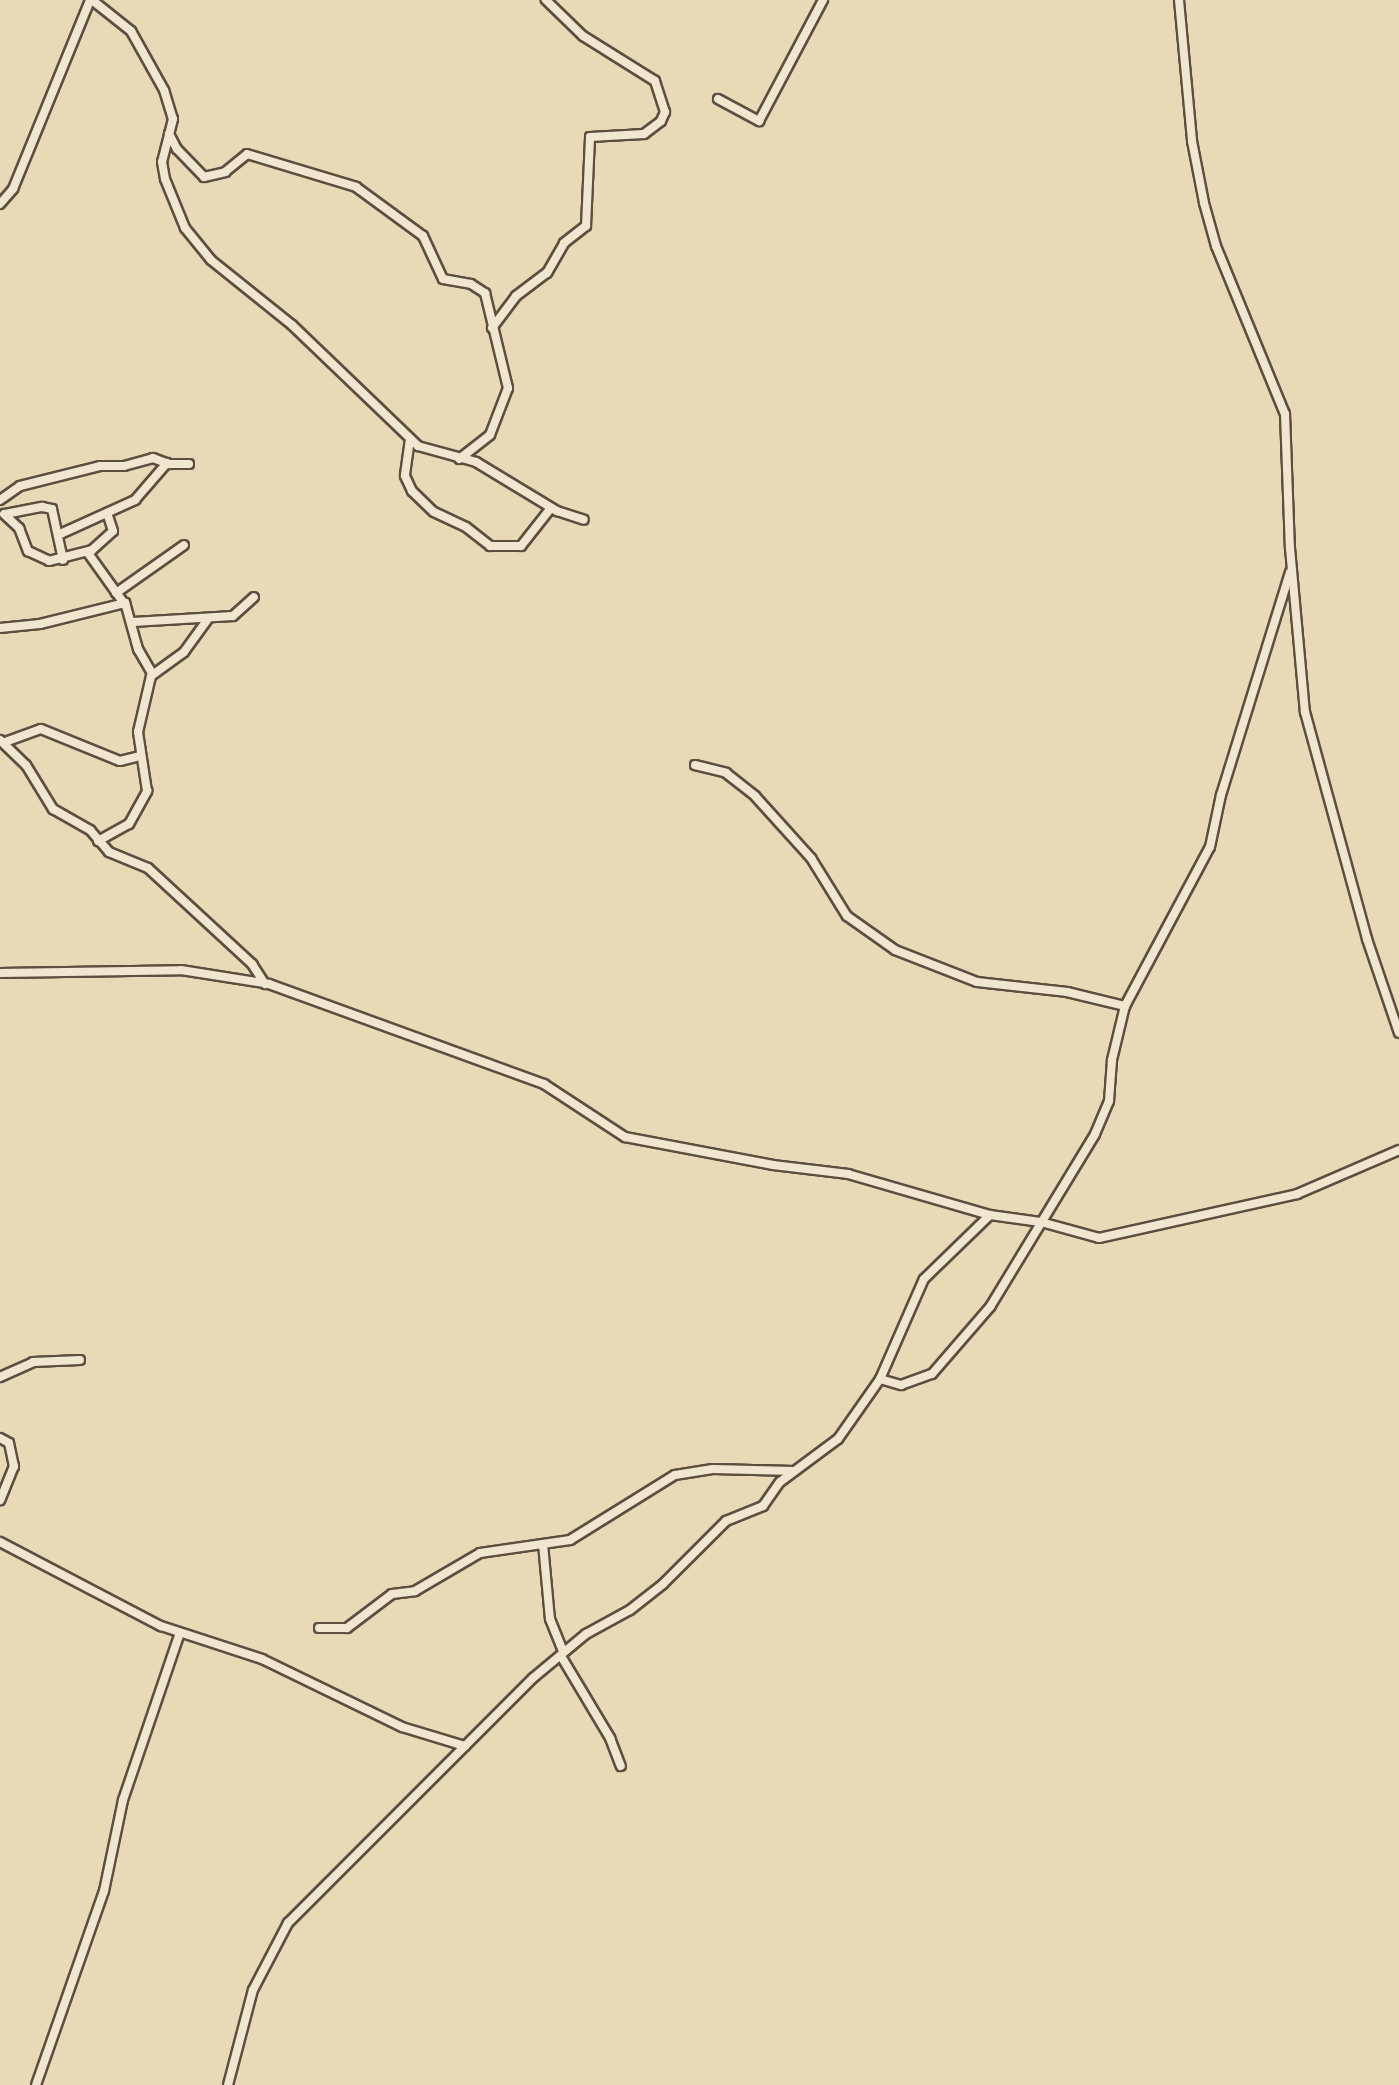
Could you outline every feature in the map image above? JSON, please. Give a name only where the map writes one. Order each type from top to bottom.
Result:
[{"type":"street","points":[[0,204],[13,189],[91,0],[131,31],[170,105],[169,134],[162,162],[165,179],[195,241],[223,271],[292,325],[410,439],[434,453],[498,473],[551,508],[584,520]]},
{"type":"street","points":[[492,328],[516,296],[542,278],[564,244],[586,226],[590,138],[644,134],[662,122],[665,112],[655,81],[582,36],[546,0]]},
{"type":"street","points":[[718,99],[759,121],[823,0]]},
{"type":"street","points":[[1179,0],[1192,141],[1204,203],[1216,246],[1285,414],[1292,568],[1305,712],[1367,939],[1399,1033]]},
{"type":"street","points":[[169,134],[177,149],[204,178],[225,172],[247,154],[356,187],[423,236],[443,279],[471,284],[485,293],[508,377],[506,398],[490,434],[459,459]]},
{"type":"street","points":[[410,439],[405,476],[412,491],[434,512],[466,527],[490,546],[521,546],[551,508]]},
{"type":"street","points":[[0,500],[32,482],[100,466],[124,466],[153,458],[167,464],[189,464]]},
{"type":"street","points":[[58,535],[139,497],[167,464]]},
{"type":"street","points":[[2,514],[52,509],[63,560]]},
{"type":"street","points":[[2,514],[19,528],[32,555],[63,560],[88,553],[112,531],[107,513]]},
{"type":"street","points":[[116,593],[184,545]]},
{"type":"street","points":[[88,553],[124,604],[133,622],[138,649],[152,673]]},
{"type":"street","points":[[880,1378],[901,1385],[915,1382],[932,1374],[954,1354],[990,1308],[1041,1222],[1071,1181],[1109,1101],[1112,1060],[1126,1006],[1214,836],[1221,795],[1292,568]]},
{"type":"street","points":[[133,622],[207,620],[238,614],[254,597]]},
{"type":"street","points":[[0,628],[40,624],[124,604]]},
{"type":"street","points":[[98,840],[129,824],[148,782],[138,732],[152,673],[184,652],[207,620]]},
{"type":"street","points":[[140,756],[125,761],[106,757],[41,729],[2,741],[26,764],[53,810],[90,830],[110,852],[155,874],[252,964],[265,984]]},
{"type":"street","points":[[695,764],[726,773],[756,796],[811,858],[847,916],[894,950],[977,982],[1067,992],[1126,1006]]},
{"type":"street","points":[[0,972],[181,970],[265,984],[544,1084],[625,1137],[773,1166],[848,1174],[990,1215],[1041,1222],[1099,1238],[1297,1194],[1399,1150]]},
{"type":"street","points":[[228,2085],[253,1990],[278,1938],[320,1888],[518,1692],[562,1654],[663,1584],[726,1521],[763,1506],[794,1471],[824,1453],[850,1426],[880,1378],[924,1279],[990,1215]]},
{"type":"street","points":[[0,1377],[33,1362],[80,1360]]},
{"type":"street","points":[[0,1438],[9,1443],[14,1466],[0,1500]]},
{"type":"street","points":[[320,1628],[347,1628],[392,1594],[415,1591],[480,1553],[570,1540],[675,1475],[713,1469],[794,1471]]},
{"type":"street","points":[[0,1542],[180,1633],[262,1659],[402,1727],[465,1746]]},
{"type":"street","points":[[542,1544],[550,1620],[562,1654],[610,1738],[621,1766]]},
{"type":"street","points":[[36,2085],[104,1891],[123,1800],[180,1633]]}]
